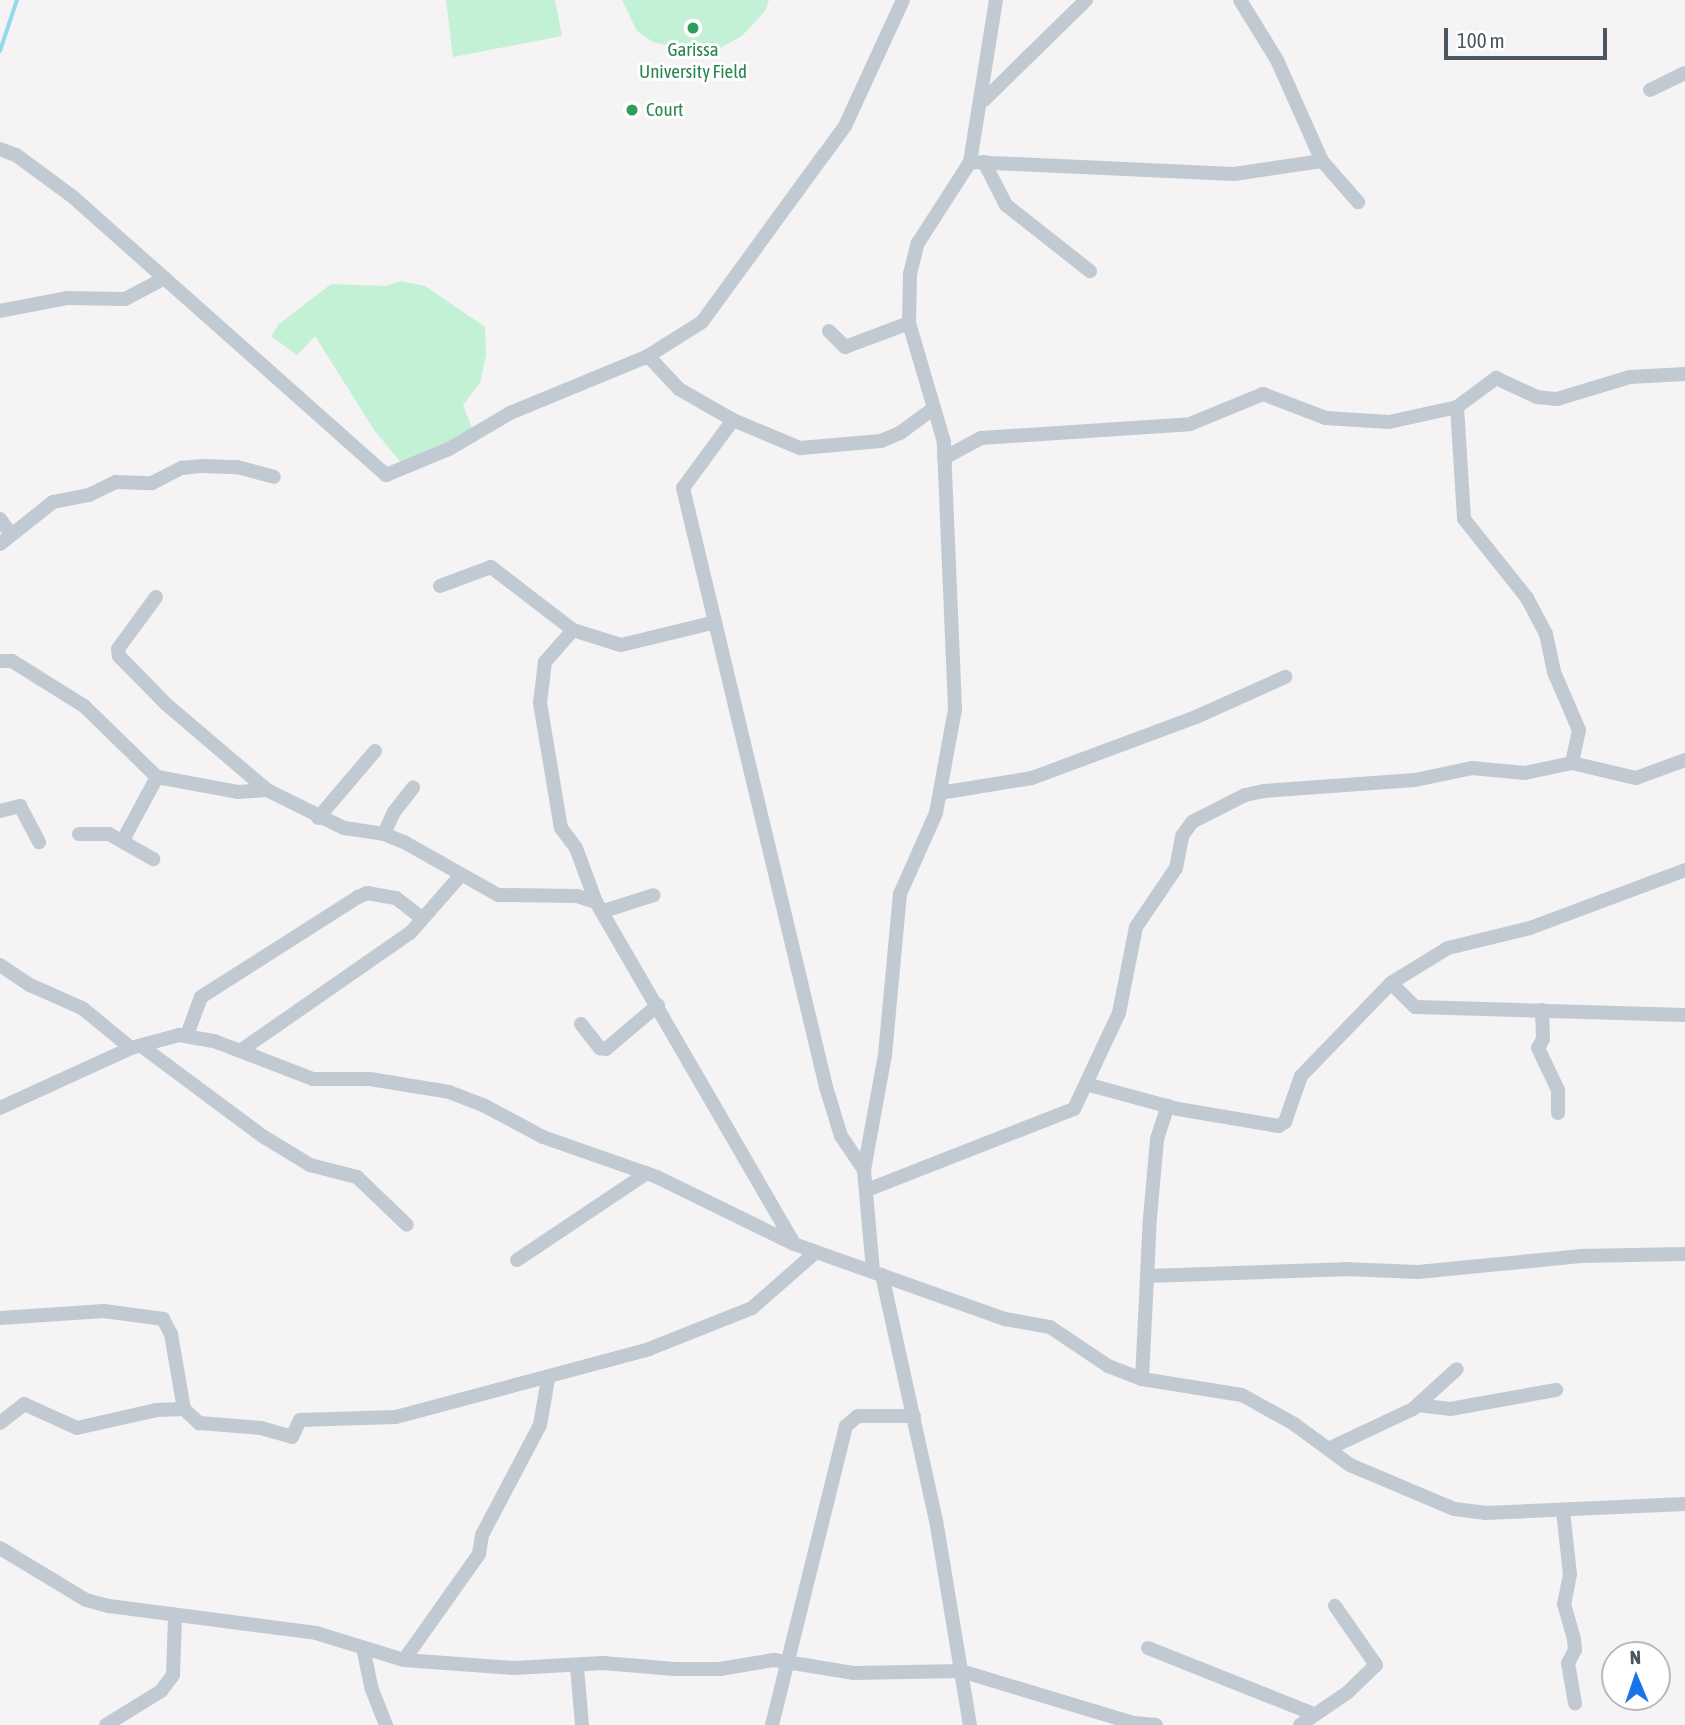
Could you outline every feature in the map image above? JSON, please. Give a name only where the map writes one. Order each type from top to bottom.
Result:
[{"type":"street","points":[[0,149],[16,155],[73,197],[386,475],[449,449],[510,413],[648,356],[702,323],[851,114],[903,0]]},
{"type":"street","points":[[970,1725],[914,1416],[877,1273],[864,1170],[885,1055],[900,894],[936,813],[955,709],[944,458],[934,408],[909,323],[909,274],[918,243],[977,162],[996,0]]},
{"type":"street","points":[[984,100],[1086,0]]},
{"type":"street","points":[[1240,0],[1277,60],[1322,161],[1358,202]]},
{"type":"street","points":[[1650,90],[1685,73]]},
{"type":"street","points":[[977,162],[1241,174],[1322,161]]},
{"type":"street","points":[[977,162],[1006,205],[1090,271]]},
{"type":"street","points":[[0,311],[67,298],[125,299],[165,278]]},
{"type":"street","points":[[829,331],[845,347],[909,323]]},
{"type":"street","points":[[648,356],[679,389],[733,420],[770,433],[787,445],[819,448],[881,441],[934,408]]},
{"type":"street","points":[[944,458],[981,438],[1190,424],[1262,394],[1326,418],[1389,422],[1457,407],[1496,379],[1504,378],[1537,397],[1557,399],[1630,377],[1685,374]]},
{"type":"street","points":[[1457,407],[1464,519],[1527,598],[1546,634],[1554,672],[1579,730],[1572,763]]},
{"type":"street","points":[[733,420],[683,488],[712,623],[826,1087],[841,1136],[864,1170]]},
{"type":"street","points":[[0,519],[5,539],[53,502],[89,495],[116,482],[152,483],[182,468],[237,467],[274,477]]},
{"type":"street","points":[[440,586],[491,567],[573,630],[634,645],[712,623]]},
{"type":"street","points":[[156,597],[118,649],[119,656],[166,704],[267,790],[318,818],[360,832],[384,834],[498,895],[577,896],[600,906],[654,895]]},
{"type":"street","points":[[573,630],[545,662],[540,703],[561,828],[576,848],[600,906],[794,1244]]},
{"type":"street","points":[[1,658],[12,660],[84,706],[157,777],[238,792],[267,790]]},
{"type":"street","points":[[940,793],[1032,778],[1196,717],[1285,677]]},
{"type":"street","points":[[318,818],[375,751]]},
{"type":"street","points":[[867,1190],[1069,1112],[1079,1103],[1119,1013],[1136,927],[1176,869],[1182,836],[1192,822],[1264,791],[1415,780],[1472,768],[1525,774],[1572,763],[1636,778],[1685,760]]},
{"type":"street","points":[[123,840],[157,777]]},
{"type":"street","points":[[384,834],[394,811],[413,788]]},
{"type":"street","points":[[0,811],[20,806],[39,842]]},
{"type":"street","points":[[79,834],[102,833],[123,840],[153,859]]},
{"type":"street","points":[[1086,1084],[1168,1106],[1279,1126],[1288,1114],[1301,1076],[1391,983],[1448,948],[1530,928],[1685,870]]},
{"type":"street","points":[[240,1051],[389,949],[460,876]]},
{"type":"street","points":[[187,1035],[201,997],[358,897],[367,894],[396,898],[422,918]]},
{"type":"street","points":[[0,965],[30,985],[82,1009],[212,1102],[310,1165],[357,1177],[407,1225]]},
{"type":"street","points":[[1391,983],[1415,1007],[1480,1012],[1542,1010],[1685,1015]]},
{"type":"street","points":[[581,1024],[606,1049],[658,1005]]},
{"type":"street","points":[[1542,1010],[1543,1039],[1538,1048],[1558,1090],[1558,1112]]},
{"type":"street","points":[[0,1108],[138,1048],[187,1035],[240,1051],[313,1079],[370,1079],[466,1097],[531,1133],[647,1173],[794,1244],[1005,1319],[1049,1327],[1108,1366],[1143,1379],[1242,1395],[1397,1488],[1454,1509],[1563,1511],[1685,1504]]},
{"type":"street","points":[[1143,1379],[1157,1139],[1168,1106]]},
{"type":"street","points":[[517,1260],[647,1173]]},
{"type":"street","points":[[0,1318],[104,1311],[163,1320],[171,1334],[184,1409],[199,1423],[251,1426],[292,1437],[299,1420],[396,1417],[631,1356],[752,1308],[816,1252]]},
{"type":"street","points":[[1148,1276],[1344,1269],[1419,1272],[1580,1256],[1685,1254]]},
{"type":"street","points":[[1328,1449],[1418,1405],[1457,1368]]},
{"type":"street","points":[[404,1660],[479,1554],[482,1535],[540,1425],[548,1379]]},
{"type":"street","points":[[1418,1405],[1450,1409],[1556,1390]]},
{"type":"street","points":[[0,1423],[24,1404],[77,1428],[156,1410],[184,1409]]},
{"type":"street","points":[[772,1725],[790,1664],[825,1499],[846,1426],[858,1416],[914,1416]]},
{"type":"street","points":[[1563,1511],[1570,1574],[1564,1604],[1575,1650],[1567,1663],[1575,1703]]},
{"type":"street","points":[[0,1548],[86,1600],[175,1617],[316,1633],[404,1660],[514,1668],[577,1667],[603,1663],[720,1669],[774,1660],[853,1673],[961,1671],[1133,1724],[1156,1725]]},
{"type":"street","points":[[1300,1725],[1348,1692],[1377,1664],[1335,1606]]},
{"type":"street","points":[[106,1725],[161,1691],[173,1675],[175,1617]]},
{"type":"street","points":[[363,1648],[371,1687],[386,1725]]},
{"type":"street","points":[[1148,1648],[1314,1714]]},
{"type":"street","points":[[577,1667],[582,1725]]},
{"type":"green space","points":[[446,0],[555,0],[562,36],[453,57]]},
{"type":"green space","name":"Garissa University Field","points":[[622,0],[769,0],[765,11],[742,36],[716,50],[692,51],[653,42],[637,31]]},
{"type":"green space","points":[[400,281],[425,286],[485,327],[486,355],[480,383],[463,405],[477,441],[409,472],[374,430],[315,336],[297,355],[271,336],[279,324],[331,284],[386,286]]},
{"type":"waterway","points":[[0,51],[17,0]]},
{"type":"place","name":"Garissa University Field","points":[[693,28]]},
{"type":"place","name":"Court","points":[[632,110]]}]
